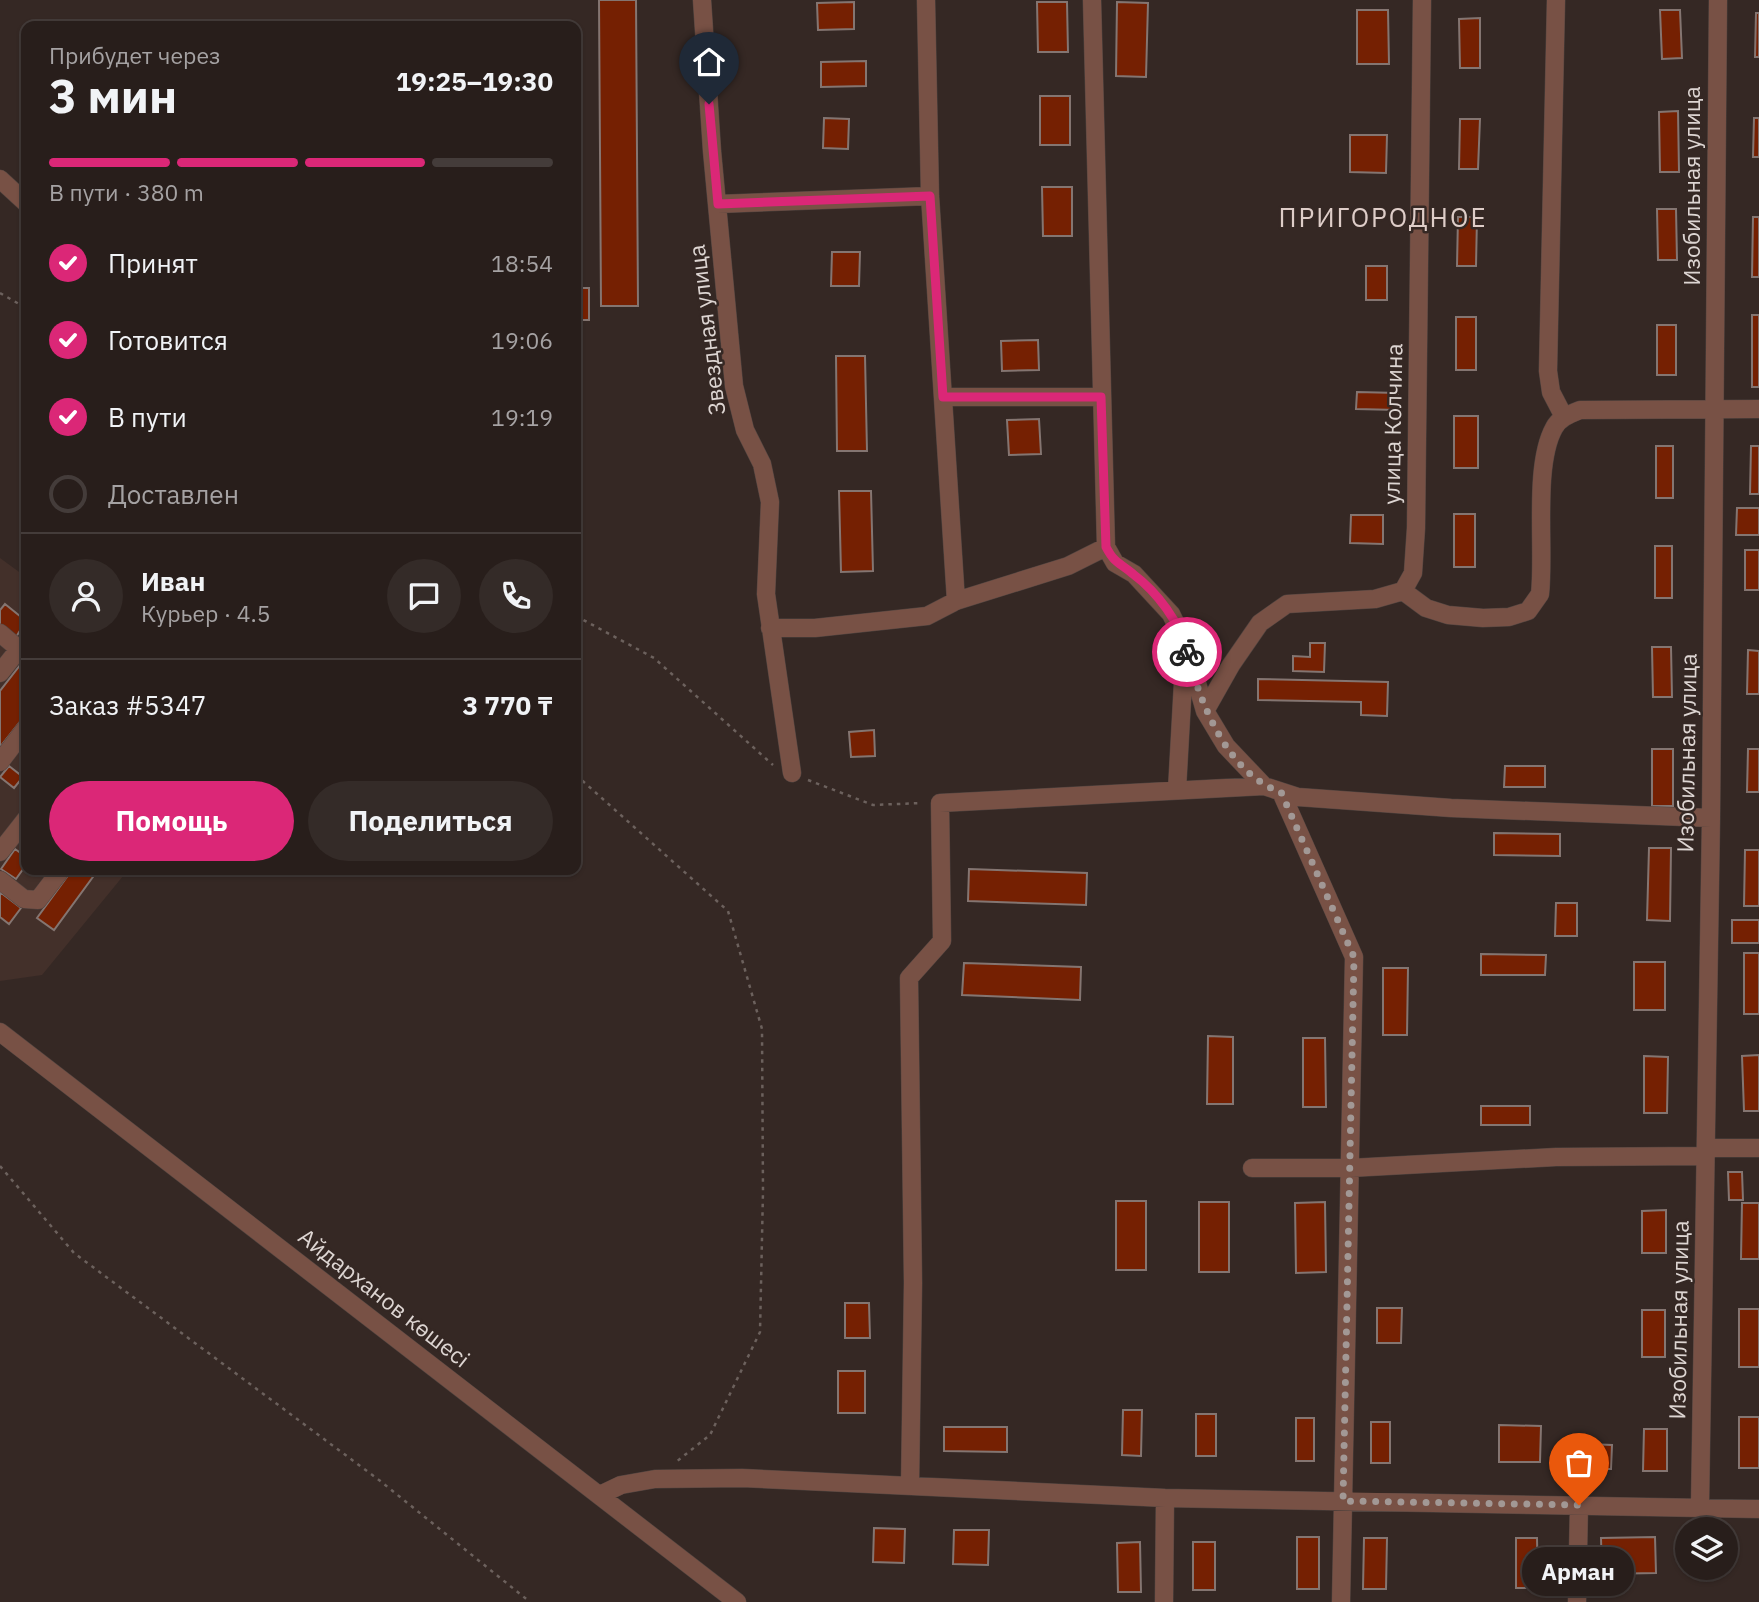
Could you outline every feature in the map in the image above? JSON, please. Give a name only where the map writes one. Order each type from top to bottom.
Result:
[{"type":"street","name":"Звездная улица","points":[[702,0],[734,386],[745,430],[762,464],[770,502],[765,594],[792,774]]},
{"type":"street","points":[[926,0],[930,196],[956,601]]},
{"type":"street","points":[[1092,0],[1106,547],[1115,563],[1134,574],[1171,614],[1185,645],[1205,711],[1226,746],[1272,789],[1354,957],[1340,1602]]},
{"type":"street","name":"улица Колчина","points":[[1403,591],[1413,573],[1416,528],[1422,0]]},
{"type":"street","points":[[1556,0],[1548,371],[1551,393],[1564,417]]},
{"type":"street","name":"Изобильная улица","points":[[1700,1506],[1711,818],[1718,0]]},
{"type":"street","points":[[0,179],[21,198]]},
{"type":"street","points":[[718,204],[930,196]]},
{"type":"street","points":[[943,397],[1101,397]]},
{"type":"street","points":[[1205,711],[1231,665],[1260,623],[1287,604],[1375,599],[1403,591],[1426,608],[1448,615],[1509,618],[1528,611],[1540,594],[1545,460],[1554,428],[1564,417],[1580,410],[1759,409]]},
{"type":"street","points":[[770,628],[816,628],[927,615],[956,601],[1068,566],[1106,547]]},
{"type":"street","points":[[0,633],[21,650]]},
{"type":"street","points":[[1177,790],[1185,645]]},
{"type":"street","points":[[0,673],[21,654]]},
{"type":"street","points":[[0,762],[21,735]]},
{"type":"street","points":[[911,1486],[913,1283],[909,978],[942,941],[940,803],[1177,790],[1272,789],[1298,797],[1451,808],[1711,818]]},
{"type":"street","points":[[0,852],[21,825]]},
{"type":"street","points":[[0,880],[24,899],[38,900],[57,875]]},
{"type":"street","name":"Айдарханов көшесі","points":[[0,1032],[737,1602]]},
{"type":"street","points":[[1252,1168],[1350,1168],[1759,1148]]},
{"type":"street","points":[[600,1495],[621,1485],[655,1479],[741,1478],[1165,1498],[1759,1508]]},
{"type":"street","points":[[1164,1602],[1165,1498]]},
{"type":"street","points":[[1577,1602],[1579,1505]]},
{"type":"path","points":[[0,293],[21,305]]},
{"type":"path","points":[[581,619],[654,658],[777,768],[873,805],[940,803]]},
{"type":"path","points":[[581,779],[728,911],[762,1030],[760,1332],[710,1435],[655,1479]]},
{"type":"path","points":[[0,1166],[74,1253],[379,1480],[530,1602]]},
{"type":"shaded area","points":[[0,558],[21,573],[21,875],[124,875],[42,975],[0,981]]},
{"type":"building","points":[[599,0],[636,0],[638,306],[601,306]]},
{"type":"building","points":[[854,2],[854,29],[818,30],[817,3]]},
{"type":"building","points":[[1037,2],[1067,2],[1068,52],[1038,52]]},
{"type":"building","points":[[1117,2],[1148,3],[1146,77],[1116,76]]},
{"type":"building","points":[[1357,10],[1388,10],[1389,64],[1357,64]]},
{"type":"building","points":[[1660,10],[1680,10],[1682,58],[1662,59]]},
{"type":"building","points":[[1756,13],[1759,13],[1759,57],[1755,57]]},
{"type":"building","points":[[1480,18],[1480,68],[1460,68],[1459,19]]},
{"type":"building","points":[[866,61],[866,86],[821,87],[821,62]]},
{"type":"building","points":[[1040,96],[1070,96],[1070,145],[1040,145]]},
{"type":"building","points":[[1678,111],[1679,172],[1660,172],[1659,112]]},
{"type":"building","points":[[824,118],[849,119],[848,149],[823,148]]},
{"type":"building","points":[[1754,118],[1759,118],[1759,157],[1753,157]]},
{"type":"building","points":[[1460,119],[1480,119],[1478,169],[1459,169]]},
{"type":"building","points":[[1350,135],[1387,135],[1386,173],[1350,172]]},
{"type":"building","points":[[1042,187],[1072,187],[1072,236],[1043,236]]},
{"type":"building","points":[[1657,209],[1676,209],[1677,260],[1658,260]]},
{"type":"building","points":[[1458,217],[1477,217],[1476,266],[1457,266]]},
{"type":"building","points":[[1753,217],[1759,217],[1759,277],[1752,277]]},
{"type":"building","points":[[832,252],[860,252],[859,286],[831,286]]},
{"type":"building","points":[[1366,266],[1387,266],[1387,300],[1366,300]]},
{"type":"building","points":[[581,288],[589,288],[589,320],[581,320]]},
{"type":"building","points":[[1752,315],[1759,315],[1759,387],[1752,387]]},
{"type":"building","points":[[1456,317],[1476,317],[1476,370],[1456,370]]},
{"type":"building","points":[[1657,325],[1676,325],[1676,375],[1657,375]]},
{"type":"building","points":[[1038,340],[1039,370],[1002,371],[1001,341]]},
{"type":"building","points":[[836,356],[865,356],[867,451],[837,451]]},
{"type":"building","points":[[1357,392],[1398,393],[1398,410],[1356,409]]},
{"type":"building","points":[[1454,416],[1478,416],[1478,468],[1454,468]]},
{"type":"building","points":[[1039,419],[1041,454],[1009,455],[1007,420]]},
{"type":"building","points":[[1656,446],[1673,446],[1673,498],[1656,498]]},
{"type":"building","points":[[1751,446],[1759,446],[1759,494],[1750,494]]},
{"type":"building","points":[[839,491],[871,491],[873,571],[841,572]]},
{"type":"building","points":[[1737,508],[1759,508],[1759,535],[1736,535]]},
{"type":"building","points":[[1454,514],[1475,514],[1475,567],[1454,567]]},
{"type":"building","points":[[1351,515],[1383,515],[1383,544],[1350,543]]},
{"type":"building","points":[[1655,546],[1672,546],[1672,598],[1655,598]]},
{"type":"building","points":[[1745,550],[1759,550],[1759,590],[1745,590]]},
{"type":"building","points":[[5,604],[21,617],[21,629],[16,637],[0,624],[0,610]]},
{"type":"building","points":[[1310,643],[1325,643],[1324,672],[1293,671],[1293,656],[1310,657]]},
{"type":"building","points":[[1652,647],[1671,647],[1672,697],[1653,697]]},
{"type":"building","points":[[1748,650],[1759,651],[1759,694],[1747,694]]},
{"type":"building","points":[[21,664],[21,720],[0,747],[0,691]]},
{"type":"building","points":[[1258,679],[1388,682],[1387,716],[1361,715],[1361,702],[1258,700]]},
{"type":"building","points":[[874,730],[875,756],[851,757],[849,732]]},
{"type":"building","points":[[1652,749],[1673,749],[1673,806],[1652,806]]},
{"type":"building","points":[[1748,749],[1759,749],[1759,792],[1747,792]]},
{"type":"building","points":[[9,766],[21,775],[21,779],[14,788],[0,777]]},
{"type":"building","points":[[1505,766],[1545,766],[1545,787],[1504,787]]},
{"type":"building","points":[[1494,833],[1560,834],[1560,856],[1494,855]]},
{"type":"building","points":[[1649,848],[1671,848],[1670,921],[1647,920]]},
{"type":"building","points":[[15,849],[21,853],[21,872],[16,879],[1,869]]},
{"type":"building","points":[[1745,850],[1759,850],[1759,906],[1744,906]]},
{"type":"building","points":[[969,869],[1087,873],[1086,905],[968,901]]},
{"type":"building","points":[[68,875],[94,875],[54,930],[37,918]]},
{"type":"building","points":[[0,892],[21,908],[9,924],[0,917]]},
{"type":"building","points":[[1556,903],[1577,903],[1577,936],[1555,936]]},
{"type":"building","points":[[1732,920],[1759,920],[1759,943],[1732,943]]},
{"type":"building","points":[[1744,953],[1759,953],[1759,1014],[1744,1014]]},
{"type":"building","points":[[1481,954],[1546,955],[1545,975],[1481,975]]},
{"type":"building","points":[[1634,962],[1665,962],[1665,1010],[1634,1010]]},
{"type":"building","points":[[964,963],[1081,967],[1080,1000],[962,995]]},
{"type":"building","points":[[1383,968],[1408,968],[1407,1035],[1383,1035]]},
{"type":"building","points":[[1208,1036],[1233,1037],[1233,1104],[1207,1104]]},
{"type":"building","points":[[1303,1038],[1325,1038],[1326,1107],[1303,1107]]},
{"type":"building","points":[[1759,1055],[1759,1111],[1744,1111],[1742,1056]]},
{"type":"building","points":[[1644,1056],[1668,1057],[1667,1113],[1644,1113]]},
{"type":"building","points":[[1481,1106],[1530,1106],[1530,1125],[1481,1125]]},
{"type":"building","points":[[1728,1172],[1742,1172],[1743,1200],[1729,1200]]},
{"type":"building","points":[[1116,1201],[1146,1201],[1146,1270],[1116,1270]]},
{"type":"building","points":[[1199,1202],[1229,1202],[1229,1272],[1199,1272]]},
{"type":"building","points":[[1325,1202],[1326,1272],[1296,1273],[1295,1203]]},
{"type":"building","points":[[1742,1203],[1759,1203],[1759,1259],[1741,1259]]},
{"type":"building","points":[[1666,1210],[1666,1253],[1642,1253],[1642,1211]]},
{"type":"building","points":[[845,1303],[869,1303],[870,1338],[845,1338]]},
{"type":"building","points":[[1377,1308],[1402,1308],[1401,1343],[1377,1343]]},
{"type":"building","points":[[1739,1309],[1759,1309],[1759,1367],[1739,1367]]},
{"type":"building","points":[[1642,1310],[1665,1310],[1665,1357],[1642,1357]]},
{"type":"building","points":[[838,1371],[865,1371],[865,1413],[838,1413]]},
{"type":"building","points":[[1123,1410],[1142,1410],[1141,1456],[1122,1455]]},
{"type":"building","points":[[1196,1414],[1216,1414],[1216,1456],[1196,1456]]},
{"type":"building","points":[[1739,1417],[1759,1417],[1759,1468],[1739,1468]]},
{"type":"building","points":[[1296,1418],[1314,1418],[1314,1461],[1296,1461]]},
{"type":"building","points":[[1371,1422],[1390,1422],[1390,1463],[1371,1463]]},
{"type":"building","points":[[1499,1425],[1541,1426],[1540,1462],[1499,1462]]},
{"type":"building","points":[[944,1427],[1007,1427],[1007,1452],[944,1451]]},
{"type":"building","points":[[1644,1429],[1667,1429],[1667,1471],[1643,1471]]},
{"type":"building","points":[[1587,1444],[1612,1445],[1611,1469],[1587,1469]]},
{"type":"building","points":[[874,1528],[905,1529],[904,1563],[873,1562]]},
{"type":"building","points":[[954,1530],[989,1530],[988,1565],[953,1564]]},
{"type":"building","points":[[1297,1537],[1319,1537],[1319,1589],[1297,1589]]},
{"type":"building","points":[[1655,1537],[1656,1573],[1602,1574],[1601,1538]]},
{"type":"building","points":[[1364,1538],[1387,1538],[1386,1589],[1363,1589]]},
{"type":"building","points":[[1516,1538],[1537,1538],[1538,1588],[1516,1588]]},
{"type":"building","points":[[1140,1542],[1141,1592],[1118,1592],[1117,1543]]},
{"type":"building","points":[[1193,1542],[1215,1542],[1215,1590],[1193,1590]]},
{"type":"way so far","points":[[1187,652],[1205,711],[1226,746],[1264,786],[1281,792],[1332,912],[1348,938],[1354,957],[1343,1501],[1579,1505]]},
{"type":"place","name":"Арман","points":[[1579,1505]]},
{"type":"district","name":"ПРИГОРОДНОЕ","points":[[1383,218]]},
{"type":"route","points":[[709,104],[718,204],[930,196],[943,397],[1101,397],[1106,547],[1115,563],[1134,574],[1171,614],[1187,652]]}]
